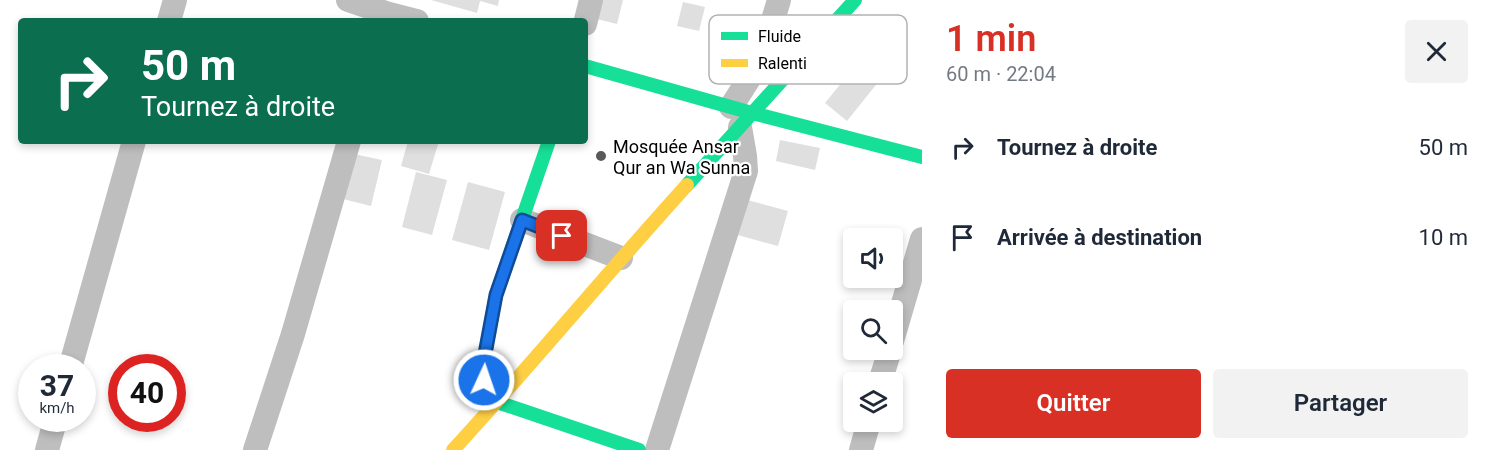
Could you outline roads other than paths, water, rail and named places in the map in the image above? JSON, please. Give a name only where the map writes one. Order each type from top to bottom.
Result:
[{"type":"street","points":[[170,18],[176,0]]},
{"type":"street","points":[[348,0],[408,18]]},
{"type":"street","points":[[586,18],[591,0]]},
{"type":"street","points":[[774,15],[779,0]]},
{"type":"street","points":[[840,15],[855,0]]},
{"type":"street","points":[[588,67],[741,116],[922,157]]},
{"type":"street","points":[[657,450],[746,171],[741,116],[752,84]]},
{"type":"street","points":[[453,450],[497,402],[741,116],[772,84]]},
{"type":"street","points":[[74,354],[134,144]]},
{"type":"street","points":[[255,450],[293,334],[348,144]]},
{"type":"street","points":[[548,144],[496,295],[485,354],[484,380],[497,402],[639,450]]},
{"type":"street","points":[[522,220],[621,258]]},
{"type":"street","points":[[903,304],[922,239]]},
{"type":"street","points":[[47,450],[52,432]]},
{"type":"street","points":[[861,450],[866,432]]},
{"type":"place","name":"Mosquée Ansar Qur an Wa Sunna","points":[[601,156]]}]
